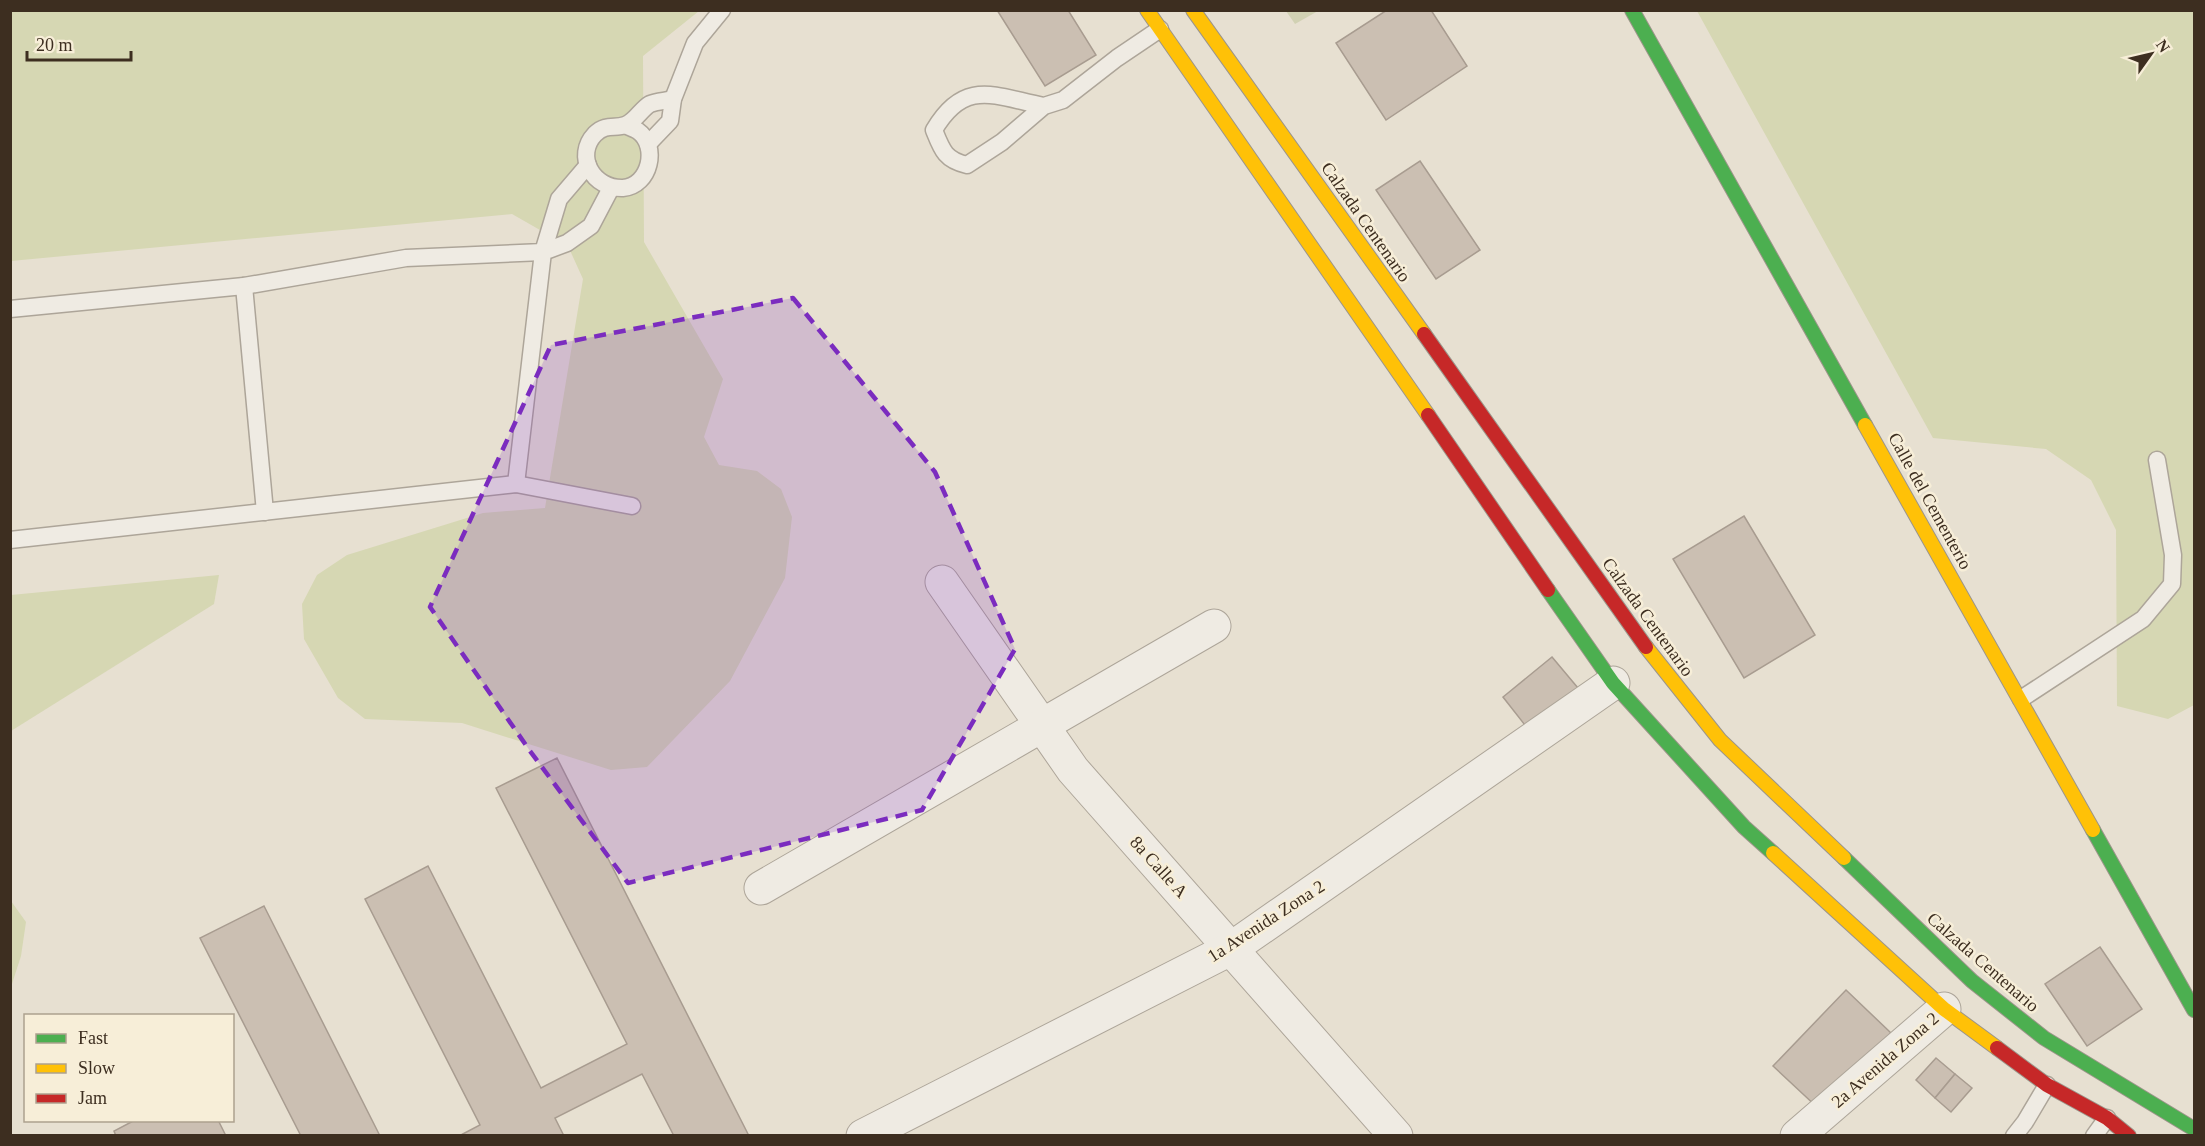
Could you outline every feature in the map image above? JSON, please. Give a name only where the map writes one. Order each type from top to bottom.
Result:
[{"type":"main road","name":"Calzada Centenario","points":[[1147,10],[1613,683],[1744,827],[1958,995],[2044,1038],[2194,1129]]},
{"type":"main road","name":"Calzada Centenario","points":[[1193,10],[1652,655],[1720,740],[1958,995],[2047,1085],[2107,1118],[2129,1136]]},
{"type":"main road","name":"Calle del Cementerio","points":[[1632,10],[2194,1010]]},
{"type":"street","name":"8a Calle A","points":[[942,582],[1073,771],[1396,1136]]},
{"type":"street","points":[[761,888],[1214,626]]},
{"type":"street","name":"1a Avenida Zona 2","points":[[863,1136],[1232,948],[1613,683]]},
{"type":"street","name":"2a Avenida Zona 2","points":[[1797,1136],[1958,995]]},
{"type":"lane","points":[[648,144],[670,121],[673,99],[695,43],[722,10]]},
{"type":"lane","points":[[1044,106],[993,94],[970,95],[942,115],[934,130],[942,149],[953,162],[967,165],[1002,142],[1044,106],[1063,100],[1117,58],[1160,29]]},
{"type":"lane","points":[[625,125],[650,104],[673,99]]},
{"type":"lane","points":[[625,125],[639,132],[648,144],[650,161],[643,177],[629,187],[611,188],[597,180],[588,165],[587,149],[595,134],[609,126],[625,125]]},
{"type":"lane","points":[[516,484],[543,252],[559,199],[588,165]]},
{"type":"lane","points":[[10,309],[244,286],[406,258],[543,252],[567,243],[591,226],[611,188]]},
{"type":"lane","points":[[244,286],[265,512]]},
{"type":"lane","points":[[2021,699],[2143,619],[2172,585],[2173,555],[2157,460]]},
{"type":"lane","points":[[10,540],[516,484],[632,507]]},
{"type":"lane","points":[[2014,1136],[2047,1085]]},
{"type":"lane","points":[[2094,1136],[2107,1118]]},
{"type":"highlighted area","points":[[793,298],[935,472],[1015,649],[922,810],[628,883],[530,751],[430,607],[551,345]]},
{"type":"green space","points":[[11,11],[699,11],[643,56],[644,242],[723,379],[704,437],[719,465],[757,471],[781,489],[792,517],[785,578],[730,681],[647,767],[611,770],[462,723],[365,719],[338,698],[304,639],[302,604],[317,575],[347,555],[483,513],[545,508],[583,279],[568,246],[512,214],[11,261]]},
{"type":"green space","points":[[1286,11],[1318,11],[1295,24]]},
{"type":"green space","points":[[1697,11],[2194,11],[2194,705],[2168,719],[2117,706],[2116,530],[2091,480],[2046,449],[1933,438]]},
{"type":"green space","points":[[219,575],[214,604],[11,731],[11,595]]},
{"type":"green space","points":[[11,901],[26,922],[21,956],[11,987]]},
{"type":"building","points":[[997,10],[1068,10],[1096,55],[1045,86]]},
{"type":"building","points":[[1387,10],[1431,10],[1467,66],[1386,120],[1336,43]]},
{"type":"building","points":[[1420,161],[1480,250],[1436,279],[1376,190]]},
{"type":"building","points":[[1744,516],[1815,635],[1744,678],[1673,559]]},
{"type":"building","points":[[1552,657],[1578,688],[1532,734],[1503,697]]},
{"type":"building","points":[[557,758],[749,1136],[674,1136],[642,1074],[555,1118],[564,1136],[459,1136],[480,1125],[365,899],[428,866],[541,1088],[627,1044],[496,788]]},
{"type":"building","points":[[264,906],[380,1136],[301,1136],[200,938]]},
{"type":"building","points":[[2100,947],[2142,1009],[2087,1046],[2045,984]]},
{"type":"building","points":[[1846,990],[1891,1033],[1819,1109],[1773,1066]]},
{"type":"building","points":[[1936,1058],[1955,1074],[1935,1098],[1916,1080]]},
{"type":"building","points":[[1955,1074],[1972,1088],[1951,1112],[1935,1098]]},
{"type":"building","points":[[131,1122],[219,1122],[226,1136],[116,1136],[114,1131]]},
{"type":"traffic: fast","points":[[1632,10],[1865,425]]},
{"type":"traffic: fast","points":[[1548,590],[1613,683],[1744,827],[1773,853]]},
{"type":"traffic: fast","points":[[2093,830],[2194,1010]]},
{"type":"traffic: fast","points":[[1844,858],[1972,981],[2044,1038],[2194,1129]]},
{"type":"traffic: slow","points":[[1147,10],[1428,415]]},
{"type":"traffic: slow","points":[[1193,10],[1424,334]]},
{"type":"traffic: slow","points":[[1865,425],[2093,830]]},
{"type":"traffic: slow","points":[[1646,647],[1720,740],[1844,858]]},
{"type":"traffic: slow","points":[[1773,853],[1944,1009],[1997,1048]]},
{"type":"traffic: jam","points":[[1424,334],[1646,647]]},
{"type":"traffic: jam","points":[[1428,415],[1548,590]]},
{"type":"traffic: jam","points":[[1997,1048],[2047,1085],[2107,1118],[2129,1136]]}]
